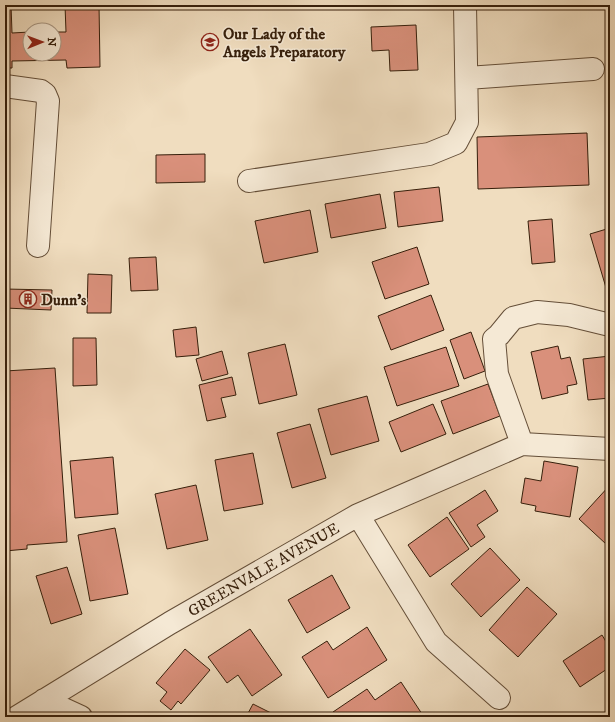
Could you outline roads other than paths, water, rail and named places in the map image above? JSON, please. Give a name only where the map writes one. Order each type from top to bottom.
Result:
[{"type":"street","points":[[249,181],[429,154],[456,143],[467,122],[465,5]]},
{"type":"street","points":[[467,78],[593,69]]},
{"type":"street","points":[[5,86],[41,90],[45,94],[48,101],[38,246]]},
{"type":"street","points":[[522,444],[497,374],[494,339],[513,318],[537,312],[569,315],[610,325]]},
{"type":"street","name":"GREENVALE AVENUE","points":[[17,717],[170,623],[358,515],[522,444],[610,449]]},
{"type":"street","points":[[358,515],[436,642],[499,698]]},
{"type":"street","points":[[44,700],[80,717]]},
{"type":"place","name":"Our Lady of the Angels Preparatory","points":[[210,42]]},
{"type":"place","name":"Dunn's","points":[[28,299]]}]
